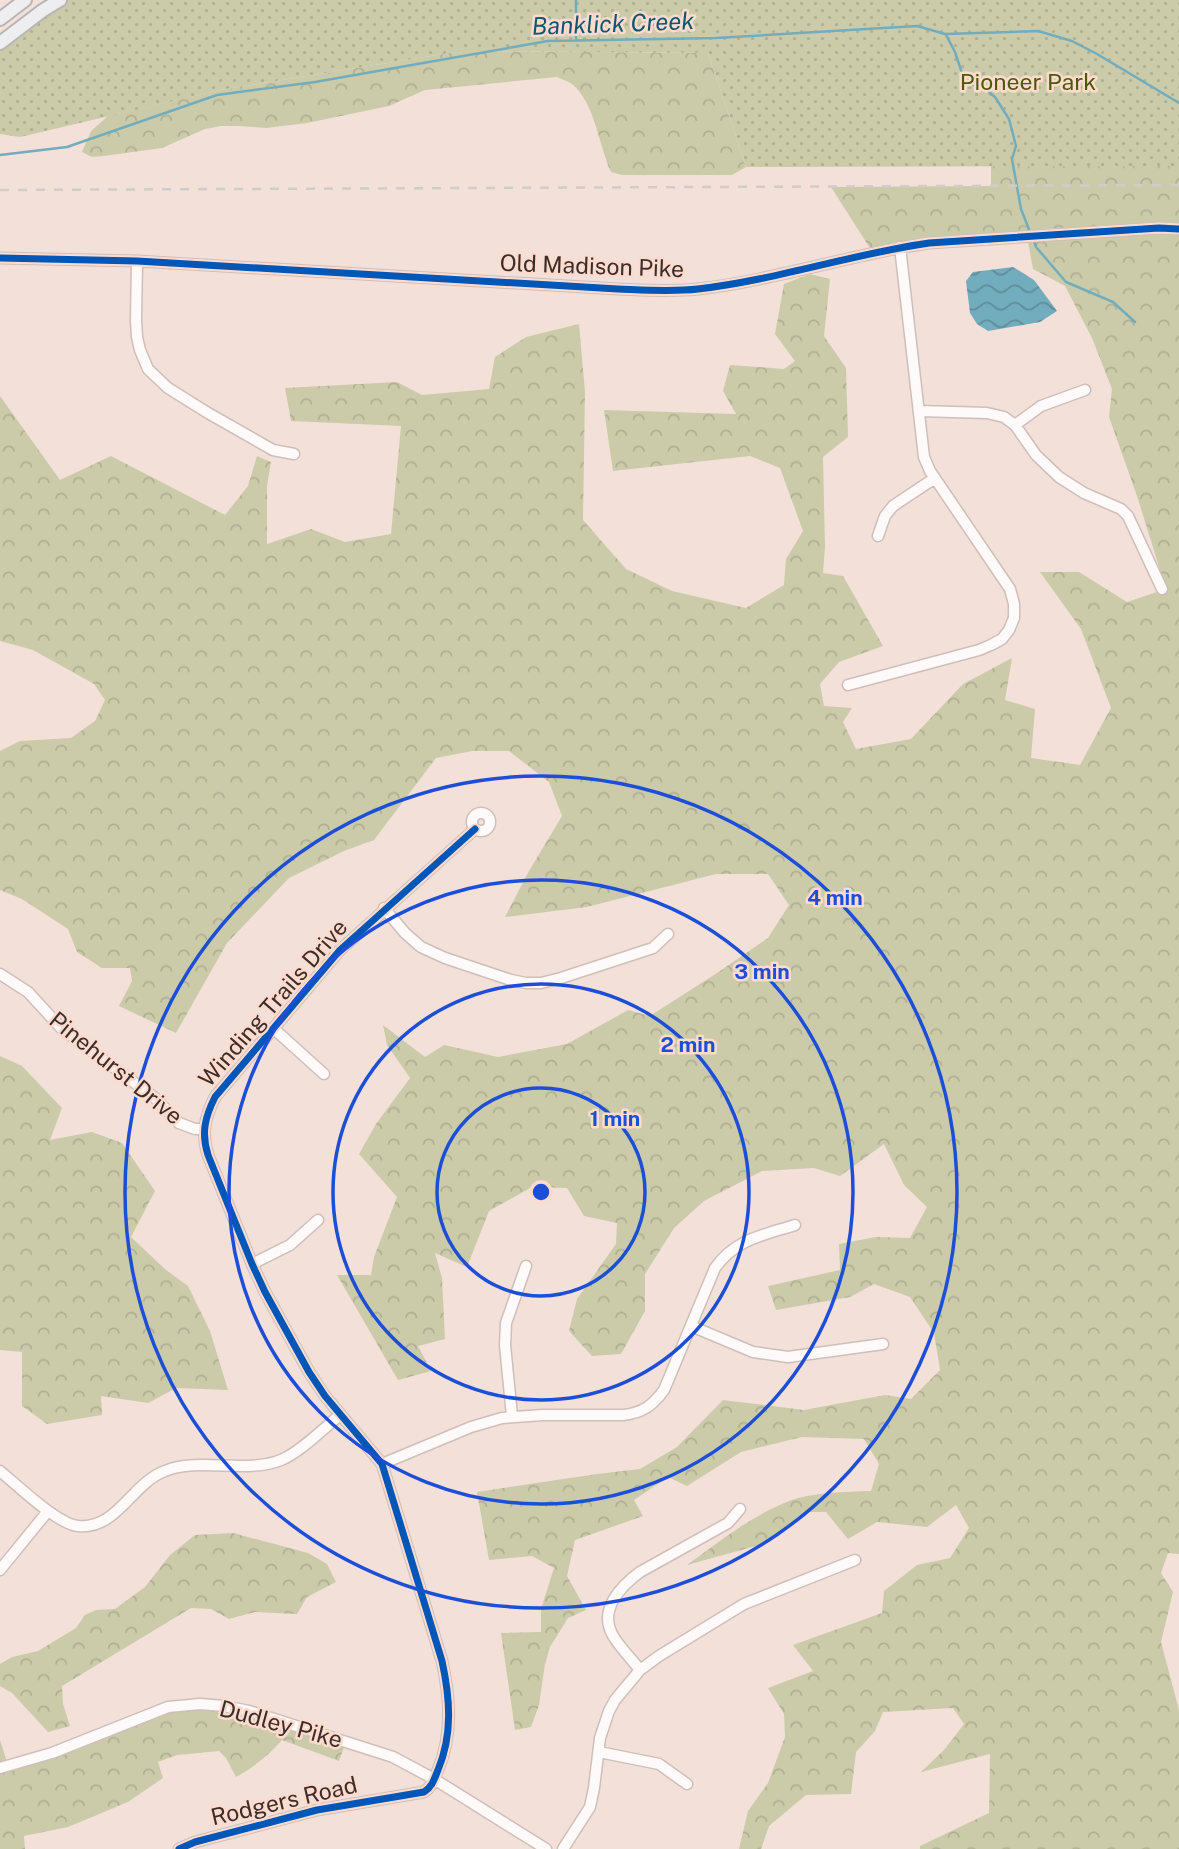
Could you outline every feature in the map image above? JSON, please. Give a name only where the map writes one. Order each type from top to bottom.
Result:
[{"type":"main road","points":[[0,19],[25,0]]},
{"type":"main road","points":[[0,43],[42,10],[60,0]]},
{"type":"street","name":"Old Madison Pike","points":[[0,258],[137,261],[618,289],[689,289],[735,284],[929,243],[1159,228],[1179,229]]},
{"type":"street","points":[[848,685],[979,650],[1002,639],[1014,618],[1010,589],[935,478],[924,457],[900,247]]},
{"type":"street","points":[[137,261],[137,337],[148,369],[167,388],[208,414],[273,450],[294,454]]},
{"type":"street","points":[[1015,425],[1041,406],[1085,390]]},
{"type":"street","points":[[919,411],[987,414],[1004,417],[1015,425],[1036,455],[1059,477],[1084,494],[1121,509],[1128,516],[1163,589]]},
{"type":"street","points":[[878,536],[885,516],[893,506],[935,478]]},
{"type":"street","name":"Winding Trails Drive","points":[[203,1129],[215,1097],[340,950],[475,829]]},
{"type":"street","points":[[384,908],[421,947],[471,967],[526,983],[541,983],[561,978],[653,948],[668,934]]},
{"type":"street","name":"Pinehurst Drive","points":[[0,974],[28,992],[62,1028],[155,1098],[179,1123],[203,1129]]},
{"type":"street","points":[[273,1028],[324,1074]]},
{"type":"street","points":[[203,1129],[208,1155],[252,1264],[309,1372],[340,1415],[382,1464],[442,1661],[448,1689],[447,1740],[434,1779]]},
{"type":"street","points":[[252,1264],[289,1245],[318,1220]]},
{"type":"street","points":[[382,1464],[471,1427],[512,1416],[623,1415],[635,1414],[650,1407],[664,1390],[715,1268],[726,1254],[744,1242],[795,1225]]},
{"type":"street","points":[[512,1416],[505,1345],[506,1322],[526,1266]]},
{"type":"street","points":[[691,1326],[753,1352],[788,1357],[883,1344]]},
{"type":"street","points":[[0,1471],[61,1520],[77,1526],[96,1525],[110,1517],[149,1479],[162,1471],[181,1466],[269,1464],[289,1456],[340,1415]]},
{"type":"street","points":[[640,1670],[613,1637],[610,1629],[609,1612],[615,1597],[640,1572],[728,1523],[740,1509]]},
{"type":"street","points":[[0,1570],[48,1511]]},
{"type":"street","points":[[563,1849],[590,1807],[600,1738],[609,1711],[640,1670],[744,1604],[855,1560]]},
{"type":"street","name":"Dudley Pike","points":[[0,1768],[52,1753],[168,1707],[200,1704],[249,1711],[393,1757],[434,1779],[546,1849]]},
{"type":"street","points":[[599,1752],[659,1764],[687,1784]]},
{"type":"street","name":"Rodgers Road","points":[[179,1849],[195,1842],[317,1810],[424,1792],[432,1787],[434,1779]]},
{"type":"green space","name":"Pioneer Park","points":[[60,0],[1179,0],[1179,166],[746,167],[708,53],[462,51],[220,90],[20,137],[0,134],[0,43]]},
{"type":"green space","points":[[462,51],[708,53],[746,167],[732,175],[622,175],[611,172],[586,102],[572,84],[557,77],[425,90],[389,106],[307,123],[266,128],[221,126],[205,129],[162,148],[92,157],[82,152],[91,131],[108,116],[220,90]]},
{"type":"green space","points":[[988,146],[1179,158],[1179,1554],[1168,1553],[1161,1573],[1173,1592],[1161,1642],[1179,1710],[1179,1849],[920,1849],[920,1846],[989,1813],[990,1754],[921,1772],[944,1750],[964,1724],[953,1708],[883,1712],[875,1731],[856,1752],[851,1794],[806,1795],[769,1826],[761,1849],[739,1849],[748,1811],[768,1783],[785,1737],[784,1714],[768,1688],[813,1671],[793,1645],[882,1613],[884,1591],[917,1565],[950,1558],[969,1528],[956,1505],[927,1527],[877,1522],[848,1539],[826,1512],[806,1512],[770,1542],[687,1565],[749,1522],[789,1501],[819,1494],[871,1491],[879,1464],[864,1439],[802,1437],[741,1452],[687,1486],[668,1477],[634,1500],[643,1516],[575,1540],[567,1576],[586,1610],[568,1618],[550,1647],[539,1705],[531,1727],[515,1730],[501,1633],[541,1632],[541,1609],[554,1568],[532,1556],[489,1560],[477,1492],[640,1469],[677,1447],[723,1400],[804,1410],[885,1395],[911,1399],[940,1370],[934,1333],[910,1297],[874,1284],[850,1297],[776,1310],[768,1286],[840,1270],[839,1244],[876,1237],[910,1238],[927,1207],[904,1185],[884,1144],[840,1176],[814,1168],[762,1171],[704,1201],[674,1228],[645,1274],[645,1311],[621,1354],[592,1356],[569,1331],[577,1299],[616,1244],[617,1223],[584,1216],[567,1188],[532,1187],[489,1211],[467,1267],[435,1253],[442,1278],[445,1339],[418,1346],[431,1371],[398,1380],[337,1275],[371,1275],[374,1257],[397,1197],[359,1154],[376,1124],[410,1078],[387,1045],[383,1025],[425,1057],[444,1045],[498,1057],[567,1044],[628,1010],[650,1016],[768,938],[789,905],[768,874],[716,874],[587,907],[505,917],[562,816],[549,782],[509,751],[472,751],[436,758],[374,840],[344,851],[289,878],[227,943],[176,1033],[119,1006],[132,981],[130,968],[102,968],[77,952],[68,929],[22,899],[0,890],[0,751],[20,741],[71,738],[95,721],[105,700],[94,684],[33,650],[0,641],[0,396],[60,480],[111,456],[225,515],[248,486],[257,456],[271,462],[267,486],[267,544],[311,529],[345,542],[391,534],[401,426],[291,421],[285,388],[397,382],[422,395],[489,389],[495,357],[526,337],[579,324],[585,392],[583,520],[626,569],[672,591],[746,608],[784,585],[786,559],[803,531],[780,468],[750,456],[613,471],[604,410],[736,414],[723,391],[730,365],[784,369],[795,361],[775,334],[784,284],[810,274],[830,279],[824,336],[846,368],[848,437],[823,457],[823,573],[843,576],[883,646],[839,662],[820,684],[824,706],[852,708],[843,722],[856,749],[911,739],[963,684],[1012,658],[1005,700],[1035,709],[1031,758],[1080,765],[1111,708],[1081,629],[1040,572],[1079,572],[1127,602],[1166,589],[1109,417],[1112,389],[1092,338],[1065,286],[1033,269],[1027,236],[873,253],[831,187],[991,186]]},
{"type":"green space","points":[[0,1056],[22,1066],[62,1108],[50,1140],[92,1132],[122,1143],[155,1191],[131,1237],[166,1270],[188,1286],[210,1331],[228,1390],[176,1388],[148,1403],[101,1396],[102,1415],[47,1424],[22,1406],[22,1352],[0,1350]]},
{"type":"green space","points":[[233,1533],[308,1553],[327,1564],[336,1582],[307,1597],[297,1614],[255,1612],[229,1619],[211,1609],[191,1608],[62,1686],[63,1704],[70,1726],[48,1732],[12,1693],[0,1686],[0,1664],[12,1657],[38,1651],[76,1628],[85,1615],[96,1610],[115,1609],[145,1587],[170,1555],[195,1535]]},
{"type":"green space","points":[[224,1706],[346,1742],[339,1761],[282,1740],[261,1760],[236,1777],[219,1751],[177,1755],[158,1762],[163,1778],[128,1802],[68,1827],[24,1836],[25,1849],[0,1849],[0,1740],[8,1765],[156,1710]]},
{"type":"water","points":[[1013,267],[1034,280],[1057,311],[1040,322],[988,331],[977,324],[970,313],[966,281],[973,272]]},
{"type":"waterway","points":[[576,0],[576,40]]},
{"type":"waterway","name":"Banklick Creek","points":[[0,155],[67,147],[217,95],[315,82],[548,41],[716,38],[917,26],[945,34],[1038,31],[1072,41],[1179,103]]},
{"type":"waterway","points":[[946,35],[965,82],[985,89],[995,97],[1009,119],[1016,146],[1012,159],[1021,209],[1030,232]]},
{"type":"waterway","points":[[1033,238],[1036,247],[1066,282],[1113,302],[1135,322]]},
{"type":"railway","points":[[0,190],[1179,185]]},
{"type":"cycle path","points":[[0,258],[137,261],[618,289],[678,290],[756,280],[929,243],[1159,228],[1179,229]]},
{"type":"cycle path","points":[[179,1849],[195,1842],[317,1810],[424,1792],[433,1782],[443,1756],[449,1716],[442,1661],[382,1464],[325,1396],[265,1292],[208,1155],[205,1132],[215,1097],[340,950],[475,829]]}]
